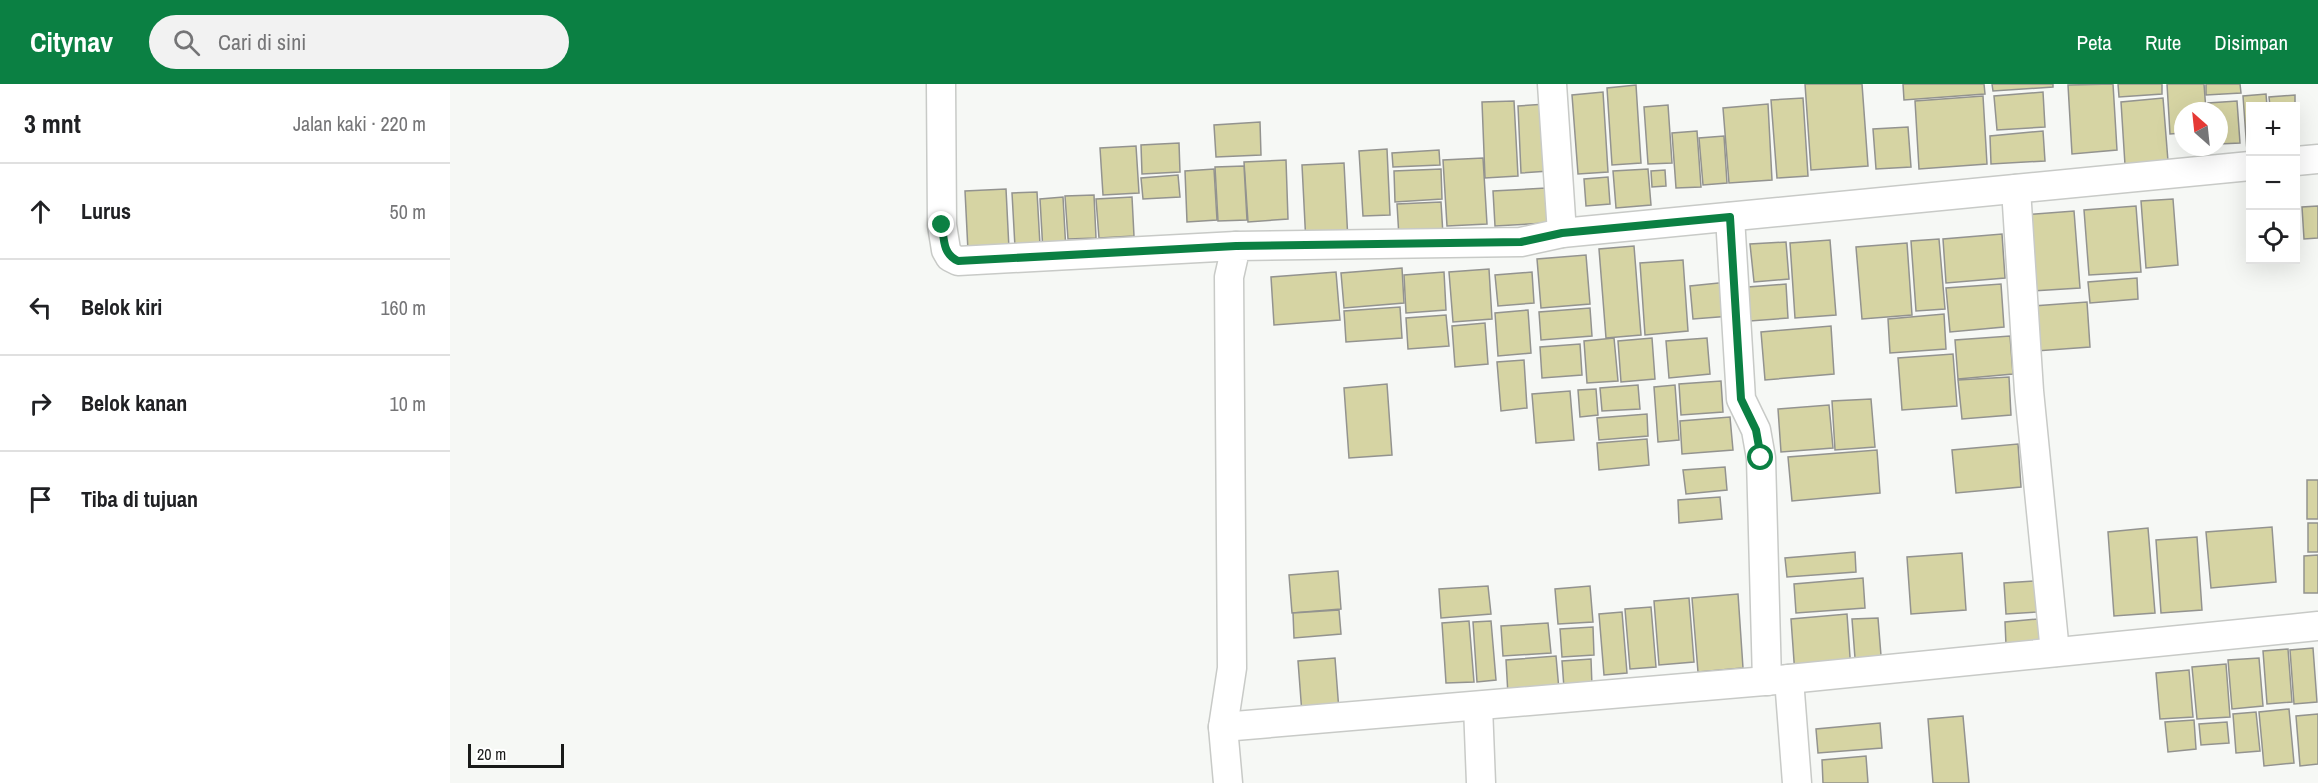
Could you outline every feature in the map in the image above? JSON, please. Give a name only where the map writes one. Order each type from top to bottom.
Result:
[{"type":"street","points":[[941,84],[942,225],[946,250],[950,257],[958,261],[1236,246],[1521,242],[1562,233],[2246,166]]},
{"type":"street","points":[[1552,84],[1562,233]]},
{"type":"street","points":[[2300,161],[2318,159]]},
{"type":"street","points":[[2016,189],[2029,391],[2055,652]]},
{"type":"street","points":[[1730,217],[1741,399],[1756,430],[1761,458],[1778,680],[1797,783]]},
{"type":"street","points":[[1228,783],[1223,727],[1232,668],[1229,277],[1236,246]]},
{"type":"street","points":[[1223,727],[1778,680],[2318,626]]},
{"type":"street","points":[[1478,706],[1480,783]]},
{"type":"building","points":[[1805,84],[1862,84],[1868,166],[1811,170]]},
{"type":"building","points":[[1903,84],[1984,84],[1985,94],[1904,100]]},
{"type":"building","points":[[1992,84],[2053,84],[2053,87],[1993,91]]},
{"type":"building","points":[[2113,84],[2117,150],[2072,154],[2068,85]]},
{"type":"building","points":[[2118,84],[2162,84],[2162,94],[2119,97]]},
{"type":"building","points":[[2167,84],[2204,84],[2205,102],[2174,102],[2174,134],[2170,134]]},
{"type":"building","points":[[2206,84],[2240,84],[2241,93],[2206,95]]},
{"type":"building","points":[[1636,85],[1641,163],[1612,165],[1607,88]]},
{"type":"building","points":[[1603,92],[1608,172],[1578,174],[1572,95]]},
{"type":"building","points":[[2043,92],[2045,127],[1997,130],[1994,96]]},
{"type":"building","points":[[2266,94],[2267,102],[2246,102],[2246,137],[2243,96]]},
{"type":"building","points":[[2295,95],[2295,102],[2270,102],[2269,97]]},
{"type":"building","points":[[1983,96],[1987,164],[1919,169],[1915,101]]},
{"type":"building","points":[[1803,98],[1808,176],[1777,178],[1771,100]]},
{"type":"building","points":[[2163,98],[2168,161],[2125,165],[2121,102]]},
{"type":"building","points":[[1514,101],[1518,176],[1485,178],[1482,102]]},
{"type":"building","points":[[2237,101],[2240,143],[2228,144],[2228,102],[2222,102]]},
{"type":"building","points":[[1546,104],[1549,171],[1521,173],[1518,106]]},
{"type":"building","points":[[1768,104],[1772,180],[1729,183],[1723,108]]},
{"type":"building","points":[[1668,105],[1672,163],[1648,164],[1644,107]]},
{"type":"building","points":[[1260,122],[1261,155],[1216,157],[1214,125]]},
{"type":"building","points":[[1908,127],[1911,167],[1876,169],[1873,129]]},
{"type":"building","points":[[1697,131],[1701,187],[1676,188],[1672,133]]},
{"type":"building","points":[[2043,131],[2045,161],[1991,164],[1990,136]]},
{"type":"building","points":[[1724,136],[1727,183],[1703,185],[1699,138]]},
{"type":"building","points":[[1179,143],[1180,172],[1142,174],[1141,145]]},
{"type":"building","points":[[1136,146],[1139,193],[1103,195],[1100,148]]},
{"type":"building","points":[[1387,149],[1390,215],[1363,216],[1359,151]]},
{"type":"building","points":[[1439,150],[1440,165],[1393,167],[1392,153]]},
{"type":"building","points":[[1483,158],[1487,224],[1447,226],[1443,160]]},
{"type":"building","points":[[1286,160],[1288,219],[1248,222],[1244,162]]},
{"type":"building","points":[[1344,163],[1348,241],[1306,244],[1302,165]]},
{"type":"building","points":[[1244,166],[1247,220],[1218,221],[1215,167]]},
{"type":"building","points":[[1214,169],[1217,220],[1187,222],[1185,171]]},
{"type":"building","points":[[1441,169],[1442,199],[1395,202],[1394,171]]},
{"type":"building","points":[[1648,169],[1651,205],[1616,208],[1613,171]]},
{"type":"building","points":[[1665,170],[1666,186],[1652,187],[1651,171]]},
{"type":"building","points":[[1178,175],[1180,197],[1143,199],[1141,178]]},
{"type":"building","points":[[1608,177],[1610,204],[1586,206],[1584,179]]},
{"type":"building","points":[[1546,188],[1547,223],[1495,226],[1493,191]]},
{"type":"building","points":[[1006,189],[1009,249],[968,251],[965,191]]},
{"type":"building","points":[[1037,192],[1040,245],[1015,247],[1012,193]]},
{"type":"building","points":[[1094,195],[1096,238],[1068,239],[1065,196]]},
{"type":"building","points":[[1063,197],[1066,251],[1043,252],[1040,199]]},
{"type":"building","points":[[1132,197],[1134,236],[1099,238],[1096,199]]},
{"type":"building","points":[[2173,199],[2178,265],[2146,268],[2141,201]]},
{"type":"building","points":[[1441,202],[1443,235],[1399,237],[1397,204]]},
{"type":"building","points":[[2136,206],[2141,272],[2089,275],[2084,210]]},
{"type":"building","points":[[2318,206],[2318,238],[2304,239],[2302,207]]},
{"type":"building","points":[[2074,211],[2080,288],[2030,291],[2024,215]]},
{"type":"building","points":[[2002,234],[2005,278],[1946,283],[1943,239]]},
{"type":"building","points":[[1939,239],[1945,309],[1916,311],[1911,241]]},
{"type":"building","points":[[1830,240],[1836,315],[1795,318],[1790,243]]},
{"type":"building","points":[[1786,242],[1789,279],[1754,282],[1750,244]]},
{"type":"building","points":[[1907,243],[1912,315],[1862,319],[1856,247]]},
{"type":"building","points":[[1634,246],[1641,335],[1606,338],[1599,249]]},
{"type":"building","points":[[1586,255],[1590,304],[1541,308],[1537,259]]},
{"type":"building","points":[[1683,260],[1688,331],[1645,335],[1640,263]]},
{"type":"building","points":[[1402,268],[1404,303],[1344,308],[1341,273]]},
{"type":"building","points":[[1489,269],[1492,319],[1453,322],[1449,272]]},
{"type":"building","points":[[1336,272],[1340,320],[1274,325],[1271,277]]},
{"type":"building","points":[[1444,272],[1446,310],[1406,313],[1404,275]]},
{"type":"building","points":[[1532,272],[1534,303],[1498,306],[1495,275]]},
{"type":"building","points":[[2137,278],[2138,299],[2090,303],[2088,282]]},
{"type":"building","points":[[1728,282],[1731,316],[1693,319],[1690,286]]},
{"type":"building","points":[[1786,284],[1788,318],[1750,321],[1748,287]]},
{"type":"building","points":[[2001,284],[2004,327],[1950,332],[1946,288]]},
{"type":"building","points":[[2087,302],[2090,347],[2036,351],[2033,306]]},
{"type":"building","points":[[1400,307],[1402,338],[1346,342],[1344,311]]},
{"type":"building","points":[[1590,308],[1592,336],[1541,340],[1539,312]]},
{"type":"building","points":[[1528,310],[1531,353],[1498,356],[1495,313]]},
{"type":"building","points":[[1944,314],[1946,349],[1890,353],[1888,319]]},
{"type":"building","points":[[1446,315],[1449,346],[1408,349],[1406,318]]},
{"type":"building","points":[[1485,323],[1488,364],[1455,367],[1452,326]]},
{"type":"building","points":[[1831,326],[1834,374],[1765,380],[1761,332]]},
{"type":"building","points":[[2010,336],[2013,374],[1958,379],[1955,340]]},
{"type":"building","points":[[1614,338],[1618,381],[1587,383],[1584,341]]},
{"type":"building","points":[[1652,338],[1655,379],[1621,382],[1618,341]]},
{"type":"building","points":[[1707,338],[1710,374],[1669,378],[1666,341]]},
{"type":"building","points":[[1580,344],[1582,375],[1542,378],[1540,347]]},
{"type":"building","points":[[1953,354],[1957,406],[1902,410],[1898,358]]},
{"type":"building","points":[[1524,360],[1527,408],[1501,411],[1497,362]]},
{"type":"building","points":[[2009,377],[2011,415],[1962,419],[1958,380]]},
{"type":"building","points":[[1721,381],[1723,412],[1681,415],[1679,384]]},
{"type":"building","points":[[1387,384],[1392,455],[1349,458],[1344,388]]},
{"type":"building","points":[[1638,385],[1640,409],[1602,411],[1600,388]]},
{"type":"building","points":[[1675,385],[1679,440],[1658,442],[1654,387]]},
{"type":"building","points":[[1596,389],[1598,415],[1580,417],[1578,390]]},
{"type":"building","points":[[1570,391],[1574,440],[1536,443],[1532,394]]},
{"type":"building","points":[[1871,399],[1875,447],[1835,450],[1832,401]]},
{"type":"building","points":[[1829,405],[1833,448],[1781,452],[1778,409]]},
{"type":"building","points":[[1647,414],[1648,436],[1599,440],[1597,418]]},
{"type":"building","points":[[1730,417],[1733,450],[1682,454],[1680,421]]},
{"type":"building","points":[[1647,439],[1649,465],[1599,470],[1597,443]]},
{"type":"building","points":[[2018,444],[2021,487],[1956,493],[1952,450]]},
{"type":"building","points":[[1877,450],[1880,493],[1792,501],[1788,457]]},
{"type":"building","points":[[1725,467],[1727,490],[1686,494],[1683,470]]},
{"type":"building","points":[[2307,480],[2318,480],[2318,519],[2307,519]]},
{"type":"building","points":[[1720,497],[1722,519],[1679,523],[1678,500]]},
{"type":"building","points":[[2308,523],[2318,523],[2318,552],[2308,552]]},
{"type":"building","points":[[2272,527],[2276,582],[2211,588],[2206,532]]},
{"type":"building","points":[[2148,528],[2155,613],[2114,616],[2108,532]]},
{"type":"building","points":[[2197,537],[2202,610],[2161,613],[2156,540]]},
{"type":"building","points":[[1855,552],[1856,572],[1787,577],[1785,558]]},
{"type":"building","points":[[1962,553],[1966,610],[1911,614],[1907,557]]},
{"type":"building","points":[[2318,555],[2318,593],[2304,593],[2304,556]]},
{"type":"building","points":[[1338,571],[1341,609],[1292,613],[1289,575]]},
{"type":"building","points":[[1863,578],[1865,608],[1796,613],[1794,584]]},
{"type":"building","points":[[2035,581],[2037,612],[2006,614],[2004,583]]},
{"type":"building","points":[[1488,586],[1491,614],[1441,618],[1439,589]]},
{"type":"building","points":[[1590,586],[1593,622],[1558,624],[1555,589]]},
{"type":"building","points":[[1738,594],[1743,668],[1698,672],[1692,598]]},
{"type":"building","points":[[1689,598],[1694,662],[1659,665],[1654,601]]},
{"type":"building","points":[[1651,607],[1656,667],[1630,669],[1625,609]]},
{"type":"building","points":[[1339,610],[1341,634],[1294,638],[1293,613]]},
{"type":"building","points":[[1622,612],[1627,673],[1604,675],[1599,614]]},
{"type":"building","points":[[1847,614],[1851,671],[1795,675],[1791,619]]},
{"type":"building","points":[[1878,618],[1882,668],[1856,671],[1852,619]]},
{"type":"building","points":[[2038,619],[2040,643],[2006,645],[2005,622]]},
{"type":"building","points":[[1469,621],[1474,682],[1446,683],[1442,623]]},
{"type":"building","points":[[1491,621],[1496,680],[1477,682],[1473,622]]},
{"type":"building","points":[[1548,623],[1551,653],[1503,656],[1501,626]]},
{"type":"building","points":[[1593,627],[1594,655],[1562,657],[1560,629]]},
{"type":"building","points":[[2313,648],[2317,702],[2294,704],[2290,650]]},
{"type":"building","points":[[2288,649],[2292,702],[2267,704],[2263,651]]},
{"type":"building","points":[[1556,656],[1559,690],[1508,695],[1506,660]]},
{"type":"building","points":[[1335,658],[1339,711],[1302,714],[1298,661]]},
{"type":"building","points":[[2259,658],[2263,706],[2232,709],[2228,660]]},
{"type":"building","points":[[1591,659],[1592,686],[1564,688],[1562,661]]},
{"type":"building","points":[[2226,664],[2230,717],[2197,719],[2192,667]]},
{"type":"building","points":[[2189,670],[2193,717],[2160,719],[2156,673]]},
{"type":"building","points":[[2289,709],[2294,763],[2264,766],[2259,712]]},
{"type":"building","points":[[2256,712],[2260,751],[2236,753],[2233,714]]},
{"type":"building","points":[[2318,714],[2318,764],[2300,766],[2296,716]]},
{"type":"building","points":[[1963,716],[1969,783],[1933,783],[1928,719]]},
{"type":"building","points":[[2194,720],[2196,749],[2168,752],[2165,722]]},
{"type":"building","points":[[2227,722],[2229,743],[2201,745],[2199,724]]},
{"type":"building","points":[[1880,723],[1882,748],[1818,753],[1816,729]]},
{"type":"building","points":[[1866,756],[1868,783],[1823,783],[1822,760]]},
{"type":"route","points":[[942,225],[946,250],[950,257],[958,261],[1236,246],[1521,242],[1562,233],[1730,217],[1741,399],[1756,430],[1761,458]]}]
